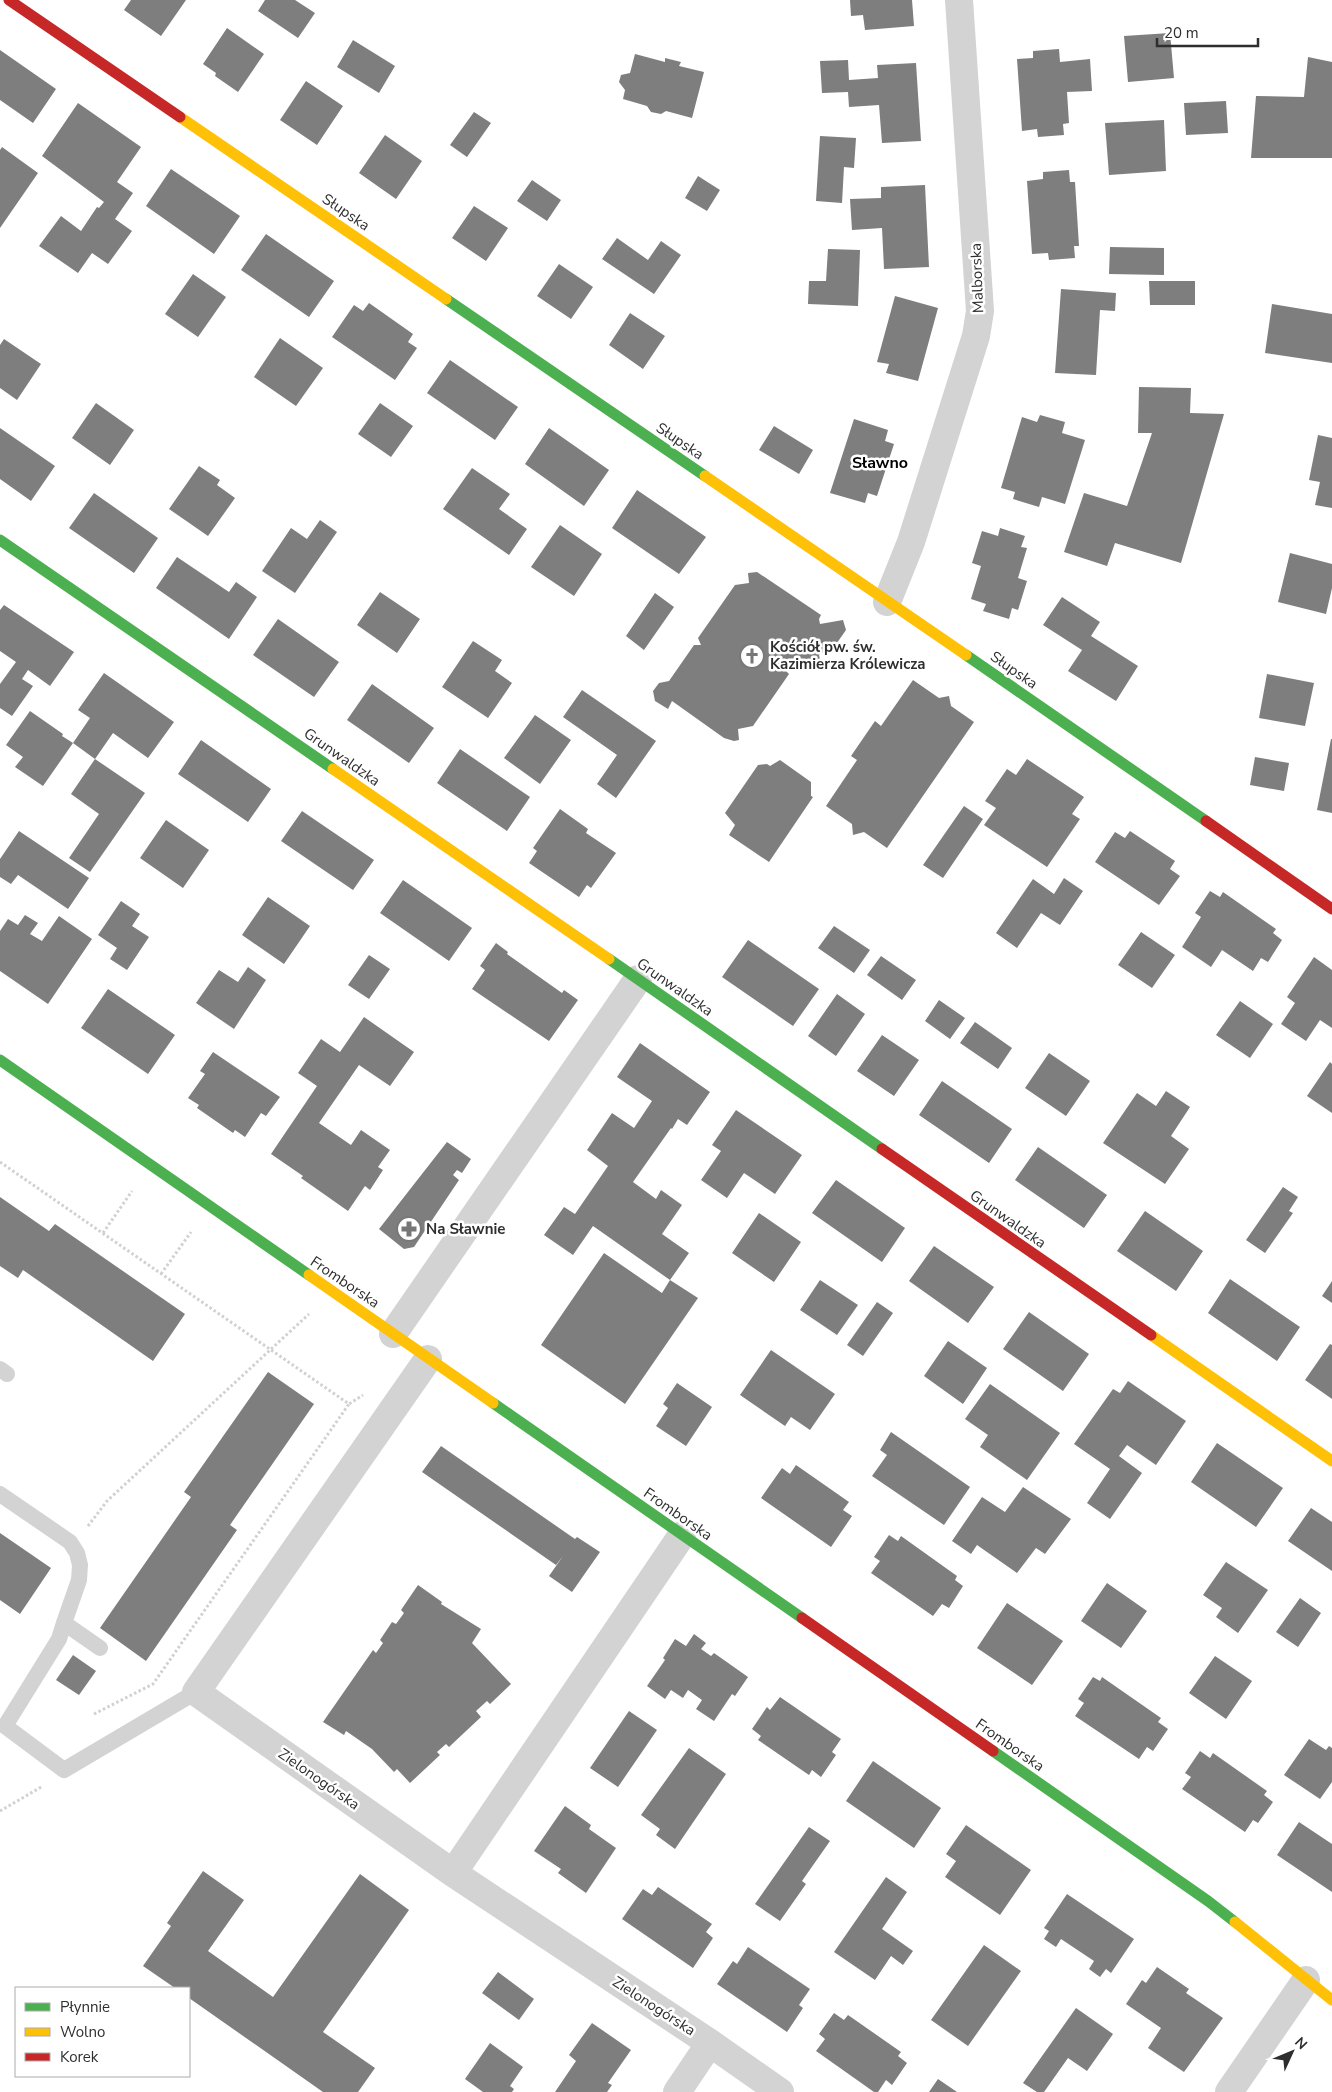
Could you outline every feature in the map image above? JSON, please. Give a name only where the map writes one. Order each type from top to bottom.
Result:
[{"type":"street","name":"Słupska","points":[[10,0],[1332,909]]},
{"type":"street","name":"Malborska","points":[[887,602],[917,524],[976,336],[980,311],[960,0]]},
{"type":"street","name":"Grunwaldzka","points":[[0,540],[638,979],[1332,1461]]},
{"type":"street","points":[[393,1334],[638,979]]},
{"type":"street","name":"Fromborska","points":[[0,1060],[1208,1901],[1332,2000]]},
{"type":"street","points":[[196,1692],[428,1359]]},
{"type":"street","points":[[453,1873],[682,1535]]},
{"type":"street","name":"Zielonogórska","points":[[196,1692],[453,1873],[710,2043],[780,2092]]},
{"type":"street","points":[[1229,2092],[1306,1980]]},
{"type":"street","points":[[677,2092],[710,2043]]},
{"type":"lane","points":[[0,1494],[70,1542],[77,1553],[80,1565],[79,1580],[59,1639],[5,1726],[64,1770],[196,1692]]},
{"type":"lane","points":[[64,1623],[100,1648]]},
{"type":"path","points":[[0,1162],[349,1404]]},
{"type":"path","points":[[103,1233],[132,1191]]},
{"type":"path","points":[[162,1274],[191,1232]]},
{"type":"path","points":[[70,1542],[86,1529],[107,1500],[309,1314]]},
{"type":"path","points":[[94,1714],[153,1684],[349,1404],[365,1393]]},
{"type":"path","points":[[0,1811],[40,1788],[64,1770]]},
{"type":"building","points":[[131,0],[186,0],[161,36],[124,10]]},
{"type":"building","points":[[265,0],[295,0],[315,13],[298,38],[258,11]]},
{"type":"building","points":[[850,0],[912,0],[914,26],[865,30],[863,15],[851,16]]},
{"type":"building","points":[[227,28],[264,54],[238,92],[215,76],[216,73],[203,64]]},
{"type":"building","points":[[1170,33],[1174,78],[1128,82],[1124,36]]},
{"type":"building","points":[[353,40],[395,66],[379,93],[337,67]]},
{"type":"building","points":[[1059,49],[1060,62],[1090,59],[1092,91],[1067,92],[1069,123],[1063,124],[1064,135],[1038,137],[1037,129],[1022,131],[1017,59],[1033,58],[1033,51]]},
{"type":"building","points":[[0,50],[56,89],[33,123],[0,100]]},
{"type":"building","points":[[635,54],[665,62],[665,58],[681,62],[679,66],[704,72],[692,118],[666,111],[661,114],[651,112],[647,106],[623,99],[625,90],[619,82],[621,75],[630,73]]},
{"type":"building","points":[[1308,57],[1332,62],[1332,158],[1251,158],[1256,96],[1304,97]]},
{"type":"building","points":[[848,60],[849,80],[878,78],[877,65],[916,63],[921,141],[882,143],[879,105],[849,107],[848,92],[822,93],[820,61]]},
{"type":"building","points":[[306,81],[343,106],[317,145],[280,120]]},
{"type":"building","points":[[1226,101],[1228,133],[1186,135],[1184,103]]},
{"type":"building","points":[[78,103],[141,147],[117,182],[133,193],[115,219],[132,231],[108,264],[92,253],[78,273],[39,246],[61,216],[81,231],[97,207],[99,208],[104,202],[42,156]]},
{"type":"building","points":[[474,112],[491,123],[467,157],[450,145]]},
{"type":"building","points":[[1164,120],[1166,171],[1109,175],[1105,123]]},
{"type":"building","points":[[385,135],[422,161],[396,199],[359,173]]},
{"type":"building","points":[[820,136],[856,138],[854,168],[844,167],[842,203],[816,201]]},
{"type":"building","points":[[2,147],[38,173],[0,228],[0,150]]},
{"type":"building","points":[[171,169],[240,216],[214,254],[146,206]]},
{"type":"building","points":[[1069,170],[1070,182],[1075,182],[1079,246],[1074,246],[1075,258],[1049,260],[1048,253],[1032,254],[1027,181],[1043,179],[1043,172]]},
{"type":"building","points":[[698,176],[720,190],[707,211],[685,198]]},
{"type":"building","points":[[532,180],[561,200],[547,221],[517,201]]},
{"type":"building","points":[[925,185],[929,267],[884,269],[882,228],[852,230],[850,199],[881,198],[881,187]]},
{"type":"building","points":[[474,206],[508,228],[486,261],[452,238]]},
{"type":"building","points":[[266,234],[334,281],[309,317],[241,270]]},
{"type":"building","points":[[617,238],[648,260],[661,241],[681,255],[654,294],[602,259]]},
{"type":"building","points":[[1110,247],[1164,248],[1164,275],[1109,274]]},
{"type":"building","points":[[828,249],[860,250],[858,306],[808,304],[809,281],[826,281]]},
{"type":"building","points":[[559,264],[593,287],[571,319],[537,296]]},
{"type":"building","points":[[193,274],[226,297],[198,337],[165,314]]},
{"type":"building","points":[[1149,281],[1195,281],[1195,305],[1150,305]]},
{"type":"building","points":[[1061,289],[1116,293],[1115,311],[1100,310],[1096,375],[1055,373]]},
{"type":"building","points":[[895,296],[938,308],[918,381],[886,373],[889,364],[877,362]]},
{"type":"building","points":[[369,303],[413,334],[408,342],[417,348],[395,380],[332,337],[354,305],[363,311]]},
{"type":"building","points":[[1272,304],[1332,314],[1332,363],[1265,353]]},
{"type":"building","points":[[630,313],[665,336],[643,369],[609,345]]},
{"type":"building","points":[[280,338],[323,368],[296,406],[254,377]]},
{"type":"building","points":[[4,339],[41,364],[17,400],[0,388],[0,345]]},
{"type":"building","points":[[450,360],[518,407],[495,440],[427,393]]},
{"type":"building","points":[[1139,387],[1191,388],[1190,413],[1224,414],[1181,563],[1115,543],[1107,566],[1064,552],[1084,493],[1127,506],[1152,433],[1138,433]]},
{"type":"building","points":[[96,403],[134,430],[110,465],[72,438]]},
{"type":"building","points":[[380,403],[413,426],[391,457],[358,434]]},
{"type":"building","points":[[1040,415],[1065,422],[1062,433],[1085,440],[1065,504],[1042,497],[1039,507],[1013,499],[1015,492],[1001,488],[1022,417],[1037,422]]},
{"type":"building","points":[[854,419],[888,430],[885,441],[894,444],[877,496],[868,493],[865,503],[830,493]]},
{"type":"building","points":[[774,426],[813,450],[799,474],[759,450]]},
{"type":"building","points":[[0,428],[55,466],[31,501],[0,479]]},
{"type":"building","points":[[549,428],[609,470],[584,506],[525,464]]},
{"type":"building","points":[[1318,435],[1332,438],[1332,508],[1315,505],[1320,482],[1309,480]]},
{"type":"building","points":[[199,466],[220,480],[217,485],[235,498],[208,536],[169,509]]},
{"type":"building","points":[[472,468],[510,494],[499,509],[527,529],[509,555],[443,509]]},
{"type":"building","points":[[637,490],[706,537],[679,574],[612,528]]},
{"type":"building","points":[[94,493],[158,538],[134,573],[69,528]]},
{"type":"building","points":[[320,520],[337,532],[295,593],[262,571],[291,528],[307,539]]},
{"type":"building","points":[[560,525],[602,554],[574,596],[531,567]]},
{"type":"building","points":[[1000,528],[1025,536],[1021,547],[1027,548],[1018,578],[1027,581],[1018,610],[1012,608],[1009,619],[983,611],[986,604],[971,599],[981,566],[972,563],[982,531],[998,536]]},
{"type":"building","points":[[1290,553],[1332,564],[1332,588],[1326,614],[1278,602]]},
{"type":"building","points":[[177,557],[229,592],[236,582],[257,597],[229,639],[156,588]]},
{"type":"building","name":"Kościół pw. św. Kazimierza Królewicza","points":[[757,572],[821,615],[819,619],[820,624],[843,620],[846,630],[832,650],[819,655],[821,664],[801,668],[799,658],[796,657],[797,665],[788,666],[785,670],[789,674],[753,726],[738,729],[739,740],[734,741],[724,738],[672,701],[668,709],[655,701],[653,691],[659,683],[669,681],[694,645],[701,645],[698,638],[735,585],[749,583],[748,573]]},
{"type":"building","points":[[380,592],[420,619],[397,653],[357,625]]},
{"type":"building","points":[[655,593],[674,607],[644,650],[626,636]]},
{"type":"building","points":[[1062,597],[1100,622],[1091,636],[1138,666],[1116,701],[1068,671],[1082,650],[1043,625]]},
{"type":"building","points":[[4,605],[74,652],[50,686],[28,670],[22,679],[33,686],[12,716],[0,708],[0,684],[16,662],[0,651],[0,610]]},
{"type":"building","points":[[278,619],[339,662],[314,697],[253,655]]},
{"type":"building","points":[[473,641],[502,660],[495,671],[512,683],[488,718],[442,687]]},
{"type":"building","points":[[104,673],[174,722],[148,758],[113,733],[95,759],[73,743],[90,718],[78,710]]},
{"type":"building","points":[[1267,674],[1314,683],[1305,726],[1259,718]]},
{"type":"building","points":[[913,680],[939,698],[949,696],[951,706],[974,722],[887,848],[864,832],[853,835],[852,824],[826,806],[857,760],[851,756],[875,721],[881,726]]},
{"type":"building","points":[[372,684],[434,728],[409,763],[347,720]]},
{"type":"building","points":[[582,690],[656,741],[616,798],[597,784],[617,755],[563,717]]},
{"type":"building","points":[[30,711],[73,743],[43,786],[15,767],[23,757],[6,745]]},
{"type":"building","points":[[535,715],[571,740],[540,784],[504,758]]},
{"type":"building","points":[[1332,739],[1332,813],[1317,810]]},
{"type":"building","points":[[201,740],[271,789],[248,822],[178,774]]},
{"type":"building","points":[[460,749],[530,797],[507,831],[437,783]]},
{"type":"building","points":[[1255,757],[1289,763],[1284,791],[1250,785]]},
{"type":"building","points":[[95,759],[145,793],[90,872],[69,858],[99,814],[71,794]]},
{"type":"building","points":[[1027,759],[1084,797],[1072,814],[1080,819],[1047,867],[984,825],[996,808],[985,801],[1007,769],[1016,775]]},
{"type":"building","points":[[780,760],[811,782],[811,796],[813,797],[769,862],[729,835],[735,825],[725,813],[758,765],[767,764],[770,766]]},
{"type":"building","points":[[964,806],[983,819],[943,878],[923,865]]},
{"type":"building","points":[[560,809],[588,829],[586,833],[616,853],[591,888],[587,885],[579,897],[529,863],[537,851],[533,848]]},
{"type":"building","points":[[302,811],[374,860],[353,890],[281,841]]},
{"type":"building","points":[[166,820],[209,850],[183,888],[140,858]]},
{"type":"building","points":[[19,831],[89,878],[68,909],[18,875],[11,884],[0,877],[0,859]]},
{"type":"building","points":[[1130,831],[1175,861],[1170,869],[1180,876],[1159,905],[1095,862],[1115,832],[1125,838]]},
{"type":"building","points":[[1064,878],[1083,891],[1060,925],[1041,913],[1017,948],[996,933],[1033,879],[1054,894]]},
{"type":"building","points":[[403,880],[472,928],[449,961],[380,913]]},
{"type":"building","points":[[1210,891],[1220,897],[1223,892],[1276,929],[1273,933],[1282,940],[1268,962],[1261,958],[1253,971],[1222,950],[1211,967],[1182,947],[1201,917],[1195,913]]},
{"type":"building","points":[[268,897],[310,926],[284,964],[242,935]]},
{"type":"building","points":[[121,901],[140,914],[132,926],[149,937],[127,970],[110,959],[117,948],[98,935]]},
{"type":"building","points":[[25,915],[38,923],[30,934],[42,941],[59,916],[92,939],[48,1004],[0,971],[0,931],[8,919],[18,925]]},
{"type":"building","points":[[834,926],[870,950],[854,973],[818,948]]},
{"type":"building","points":[[1141,932],[1175,955],[1152,988],[1118,965]]},
{"type":"building","points":[[748,940],[819,989],[793,1026],[722,977]]},
{"type":"building","points":[[496,943],[508,952],[507,954],[562,993],[564,990],[578,1000],[549,1041],[472,989],[485,970],[480,966]]},
{"type":"building","points":[[369,955],[390,969],[369,999],[348,985]]},
{"type":"building","points":[[881,956],[916,980],[902,1000],[867,975]]},
{"type":"building","points":[[1314,957],[1332,970],[1332,1028],[1320,1020],[1306,1041],[1281,1024],[1295,1003],[1287,997]]},
{"type":"building","points":[[248,967],[266,980],[234,1029],[196,1003],[219,970],[238,982]]},
{"type":"building","points":[[108,989],[175,1035],[148,1074],[81,1028]]},
{"type":"building","points":[[837,994],[865,1014],[836,1056],[808,1036]]},
{"type":"building","points":[[939,1000],[965,1018],[950,1039],[925,1021]]},
{"type":"building","points":[[1240,1001],[1273,1024],[1250,1058],[1216,1035]]},
{"type":"building","points":[[364,1017],[414,1052],[390,1086],[359,1065],[319,1123],[351,1145],[361,1130],[390,1150],[378,1167],[383,1170],[370,1190],[365,1186],[348,1211],[271,1154],[317,1086],[298,1073],[321,1039],[340,1052]]},
{"type":"building","points":[[975,1022],[1012,1048],[998,1069],[960,1043]]},
{"type":"building","points":[[882,1035],[919,1060],[894,1096],[857,1071]]},
{"type":"building","points":[[640,1043],[710,1092],[687,1125],[678,1119],[633,1182],[656,1199],[661,1190],[682,1205],[662,1234],[689,1253],[670,1280],[593,1226],[573,1255],[544,1235],[564,1207],[575,1214],[608,1166],[587,1150],[612,1113],[634,1128],[652,1101],[617,1077]]},
{"type":"building","points":[[213,1052],[280,1097],[266,1116],[261,1113],[245,1137],[235,1130],[233,1133],[197,1108],[199,1105],[188,1098],[205,1074],[200,1071]]},
{"type":"building","points":[[1049,1053],[1090,1081],[1066,1116],[1025,1088]]},
{"type":"building","points":[[1330,1062],[1332,1064],[1332,1113],[1307,1096]]},
{"type":"building","points":[[942,1081],[1012,1129],[989,1163],[919,1115]]},
{"type":"building","points":[[1166,1091],[1190,1107],[1171,1136],[1189,1149],[1165,1184],[1103,1143],[1137,1093],[1156,1106]]},
{"type":"building","points":[[736,1110],[802,1155],[775,1194],[744,1173],[727,1198],[701,1180],[721,1151],[712,1145]]},
{"type":"building","points":[[447,1142],[471,1159],[462,1173],[457,1170],[453,1175],[459,1180],[414,1247],[404,1249],[379,1229]]},
{"type":"building","points":[[1038,1147],[1107,1195],[1084,1228],[1015,1180]]},
{"type":"building","points":[[836,1180],[905,1228],[882,1262],[812,1213]]},
{"type":"building","points":[[1283,1187],[1298,1197],[1289,1211],[1293,1213],[1265,1253],[1246,1240]]},
{"type":"building","points":[[0,1197],[49,1231],[55,1224],[185,1314],[153,1361],[23,1270],[18,1278],[0,1266]]},
{"type":"building","points":[[1145,1211],[1203,1251],[1176,1291],[1117,1251]]},
{"type":"building","points":[[759,1213],[801,1242],[774,1282],[732,1253]]},
{"type":"building","points":[[934,1246],[994,1287],[968,1323],[909,1281]]},
{"type":"building","points":[[604,1253],[662,1293],[670,1280],[698,1298],[625,1404],[541,1345]]},
{"type":"building","points":[[1230,1279],[1300,1327],[1277,1361],[1208,1313]]},
{"type":"building","points":[[820,1280],[858,1305],[837,1335],[800,1310]]},
{"type":"building","points":[[1332,1281],[1332,1303],[1322,1296]]},
{"type":"building","points":[[877,1302],[893,1313],[863,1356],[847,1345]]},
{"type":"building","points":[[1029,1312],[1089,1354],[1063,1391],[1003,1349]]},
{"type":"building","points":[[948,1341],[987,1368],[963,1404],[924,1376]]},
{"type":"building","points":[[1330,1344],[1332,1345],[1332,1399],[1305,1380]]},
{"type":"building","points":[[771,1350],[835,1394],[810,1430],[791,1417],[785,1426],[740,1395]]},
{"type":"building","points":[[268,1372],[314,1404],[230,1525],[237,1530],[146,1661],[100,1628],[191,1497],[184,1492]]},
{"type":"building","points":[[1128,1381],[1186,1421],[1156,1465],[1127,1445],[1119,1456],[1142,1473],[1110,1519],[1087,1503],[1110,1469],[1074,1444],[1113,1389],[1120,1393]]},
{"type":"building","points":[[677,1383],[712,1407],[686,1446],[656,1426],[668,1408],[663,1404]]},
{"type":"building","points":[[990,1384],[1060,1433],[1027,1480],[980,1447],[988,1435],[965,1419]]},
{"type":"building","points":[[891,1432],[970,1487],[944,1525],[872,1476],[887,1455],[880,1450]]},
{"type":"building","points":[[1217,1443],[1283,1488],[1256,1527],[1191,1482]]},
{"type":"building","points":[[441,1446],[575,1539],[577,1537],[600,1552],[572,1592],[549,1576],[563,1556],[556,1565],[422,1472]]},
{"type":"building","points":[[796,1465],[849,1502],[843,1510],[852,1516],[831,1547],[761,1498],[782,1468],[790,1474]]},
{"type":"building","points":[[1023,1487],[1071,1519],[1045,1554],[1036,1548],[1017,1573],[977,1545],[971,1554],[952,1541],[982,1497],[1005,1512]]},
{"type":"building","points":[[1311,1508],[1332,1522],[1332,1571],[1288,1541]]},
{"type":"building","points":[[0,1533],[51,1568],[20,1614],[0,1600]]},
{"type":"building","points":[[889,1535],[898,1541],[901,1536],[957,1576],[955,1580],[963,1586],[949,1608],[942,1604],[933,1616],[871,1573],[880,1561],[874,1557]]},
{"type":"building","points":[[1226,1562],[1268,1590],[1238,1633],[1216,1617],[1222,1608],[1203,1595]]},
{"type":"building","points":[[1107,1583],[1147,1611],[1121,1648],[1081,1621]]},
{"type":"building","points":[[418,1585],[442,1602],[441,1604],[481,1629],[472,1643],[511,1684],[490,1704],[487,1701],[476,1711],[481,1717],[449,1747],[446,1744],[437,1752],[440,1755],[410,1783],[397,1769],[394,1772],[372,1749],[346,1731],[344,1735],[323,1722],[373,1650],[376,1653],[383,1643],[380,1640],[392,1622],[396,1624],[404,1613],[401,1610]]},
{"type":"building","points":[[1300,1598],[1321,1613],[1298,1647],[1276,1632]]},
{"type":"building","points":[[1007,1603],[1063,1641],[1032,1685],[977,1648]]},
{"type":"building","points":[[694,1634],[706,1643],[701,1649],[711,1656],[714,1653],[748,1677],[735,1696],[732,1694],[714,1721],[696,1709],[702,1700],[688,1690],[683,1698],[671,1690],[665,1699],[647,1686],[665,1660],[663,1658],[675,1639],[686,1646]]},
{"type":"building","points":[[73,1655],[96,1671],[79,1695],[56,1680]]},
{"type":"building","points":[[1215,1656],[1252,1681],[1226,1719],[1189,1693]]},
{"type":"building","points":[[1093,1677],[1100,1681],[1102,1677],[1161,1718],[1158,1722],[1168,1729],[1153,1751],[1147,1747],[1139,1759],[1075,1716],[1084,1703],[1078,1699]]},
{"type":"building","points":[[780,1697],[841,1739],[832,1752],[836,1755],[821,1777],[812,1770],[809,1775],[758,1740],[761,1736],[752,1729],[767,1707],[770,1710]]},
{"type":"building","points":[[629,1711],[657,1730],[618,1787],[590,1768]]},
{"type":"building","points":[[1309,1739],[1326,1750],[1329,1746],[1332,1748],[1332,1782],[1320,1799],[1284,1775]]},
{"type":"building","points":[[689,1748],[726,1774],[675,1849],[656,1835],[660,1829],[641,1815]]},
{"type":"building","points":[[1200,1751],[1210,1758],[1213,1753],[1267,1791],[1264,1795],[1273,1802],[1258,1823],[1253,1820],[1245,1832],[1182,1789],[1191,1777],[1185,1773]]},
{"type":"building","points":[[873,1761],[941,1808],[914,1848],[846,1801]]},
{"type":"building","points":[[565,1806],[591,1825],[589,1829],[616,1848],[586,1893],[558,1873],[561,1869],[534,1851]]},
{"type":"building","points":[[1299,1822],[1332,1844],[1332,1892],[1277,1855]]},
{"type":"building","points":[[966,1825],[1031,1870],[1000,1915],[945,1877],[956,1861],[946,1854]]},
{"type":"building","points":[[809,1827],[830,1841],[802,1881],[806,1884],[780,1921],[755,1904]]},
{"type":"building","points":[[203,1871],[244,1900],[208,1951],[273,1997],[360,1874],[409,1910],[323,2032],[375,2068],[358,2092],[323,2092],[190,1999],[190,1987],[174,1987],[143,1966],[171,1926],[167,1923]]},
{"type":"building","points":[[886,1877],[907,1892],[882,1929],[913,1951],[903,1965],[891,1956],[875,1980],[834,1952]]},
{"type":"building","points":[[658,1887],[712,1924],[706,1932],[713,1938],[693,1968],[622,1919],[643,1889],[652,1895]]},
{"type":"building","points":[[1067,1894],[1134,1939],[1111,1973],[1106,1969],[1100,1977],[1089,1969],[1094,1961],[1061,1939],[1056,1947],[1044,1939],[1049,1931],[1044,1928]]},
{"type":"building","points":[[984,1945],[1021,1971],[968,2046],[931,2020]]},
{"type":"building","points":[[748,1947],[810,1989],[799,2005],[803,2008],[787,2032],[717,1984],[733,1961],[737,1964]]},
{"type":"building","points":[[1157,1967],[1189,1989],[1186,1993],[1223,2018],[1184,2072],[1148,2048],[1161,2028],[1126,2004],[1142,1980],[1146,1983]]},
{"type":"building","points":[[498,1972],[534,1999],[519,2020],[482,1993]]},
{"type":"building","points":[[1076,2008],[1113,2034],[1087,2071],[1068,2058],[1044,2092],[1037,2092],[1023,2083]]},
{"type":"building","points":[[834,2013],[844,2020],[848,2015],[901,2052],[898,2056],[907,2063],[892,2085],[886,2080],[878,2092],[874,2092],[816,2051],[825,2039],[819,2034]]},
{"type":"building","points":[[592,2023],[631,2050],[608,2083],[612,2085],[607,2092],[555,2092],[576,2061],[569,2055]]},
{"type":"building","points":[[490,2043],[523,2067],[510,2086],[514,2089],[512,2092],[483,2092],[465,2079]]},
{"type":"building","points":[[938,2079],[957,2092],[929,2092]]},
{"type":"traffic: fast","points":[[446,299],[705,476]]},
{"type":"traffic: fast","points":[[0,540],[333,769]]},
{"type":"traffic: fast","points":[[966,655],[1206,821]]},
{"type":"traffic: fast","points":[[609,959],[882,1149]]},
{"type":"traffic: fast","points":[[0,1060],[309,1275]]},
{"type":"traffic: fast","points":[[493,1403],[802,1618]]},
{"type":"traffic: fast","points":[[993,1751],[1208,1901],[1235,1922]]},
{"type":"traffic: slow","points":[[180,117],[446,299]]},
{"type":"traffic: slow","points":[[705,476],[966,655]]},
{"type":"traffic: slow","points":[[333,769],[609,959]]},
{"type":"traffic: slow","points":[[309,1275],[493,1403]]},
{"type":"traffic: slow","points":[[1151,1335],[1332,1461]]},
{"type":"traffic: slow","points":[[1235,1922],[1332,2000]]},
{"type":"traffic: jam","points":[[9,0],[180,117]]},
{"type":"traffic: jam","points":[[1206,821],[1332,909]]},
{"type":"traffic: jam","points":[[882,1149],[1151,1335]]},
{"type":"traffic: jam","points":[[802,1618],[993,1751]]},
{"type":"place","name":"Kościół pw. św. Kazimierza Królewicza","points":[[752,656]]},
{"type":"place","name":"Na Sławnie","points":[[409,1229]]},
{"type":"district","name":"Sławno","points":[[880,463]]}]
